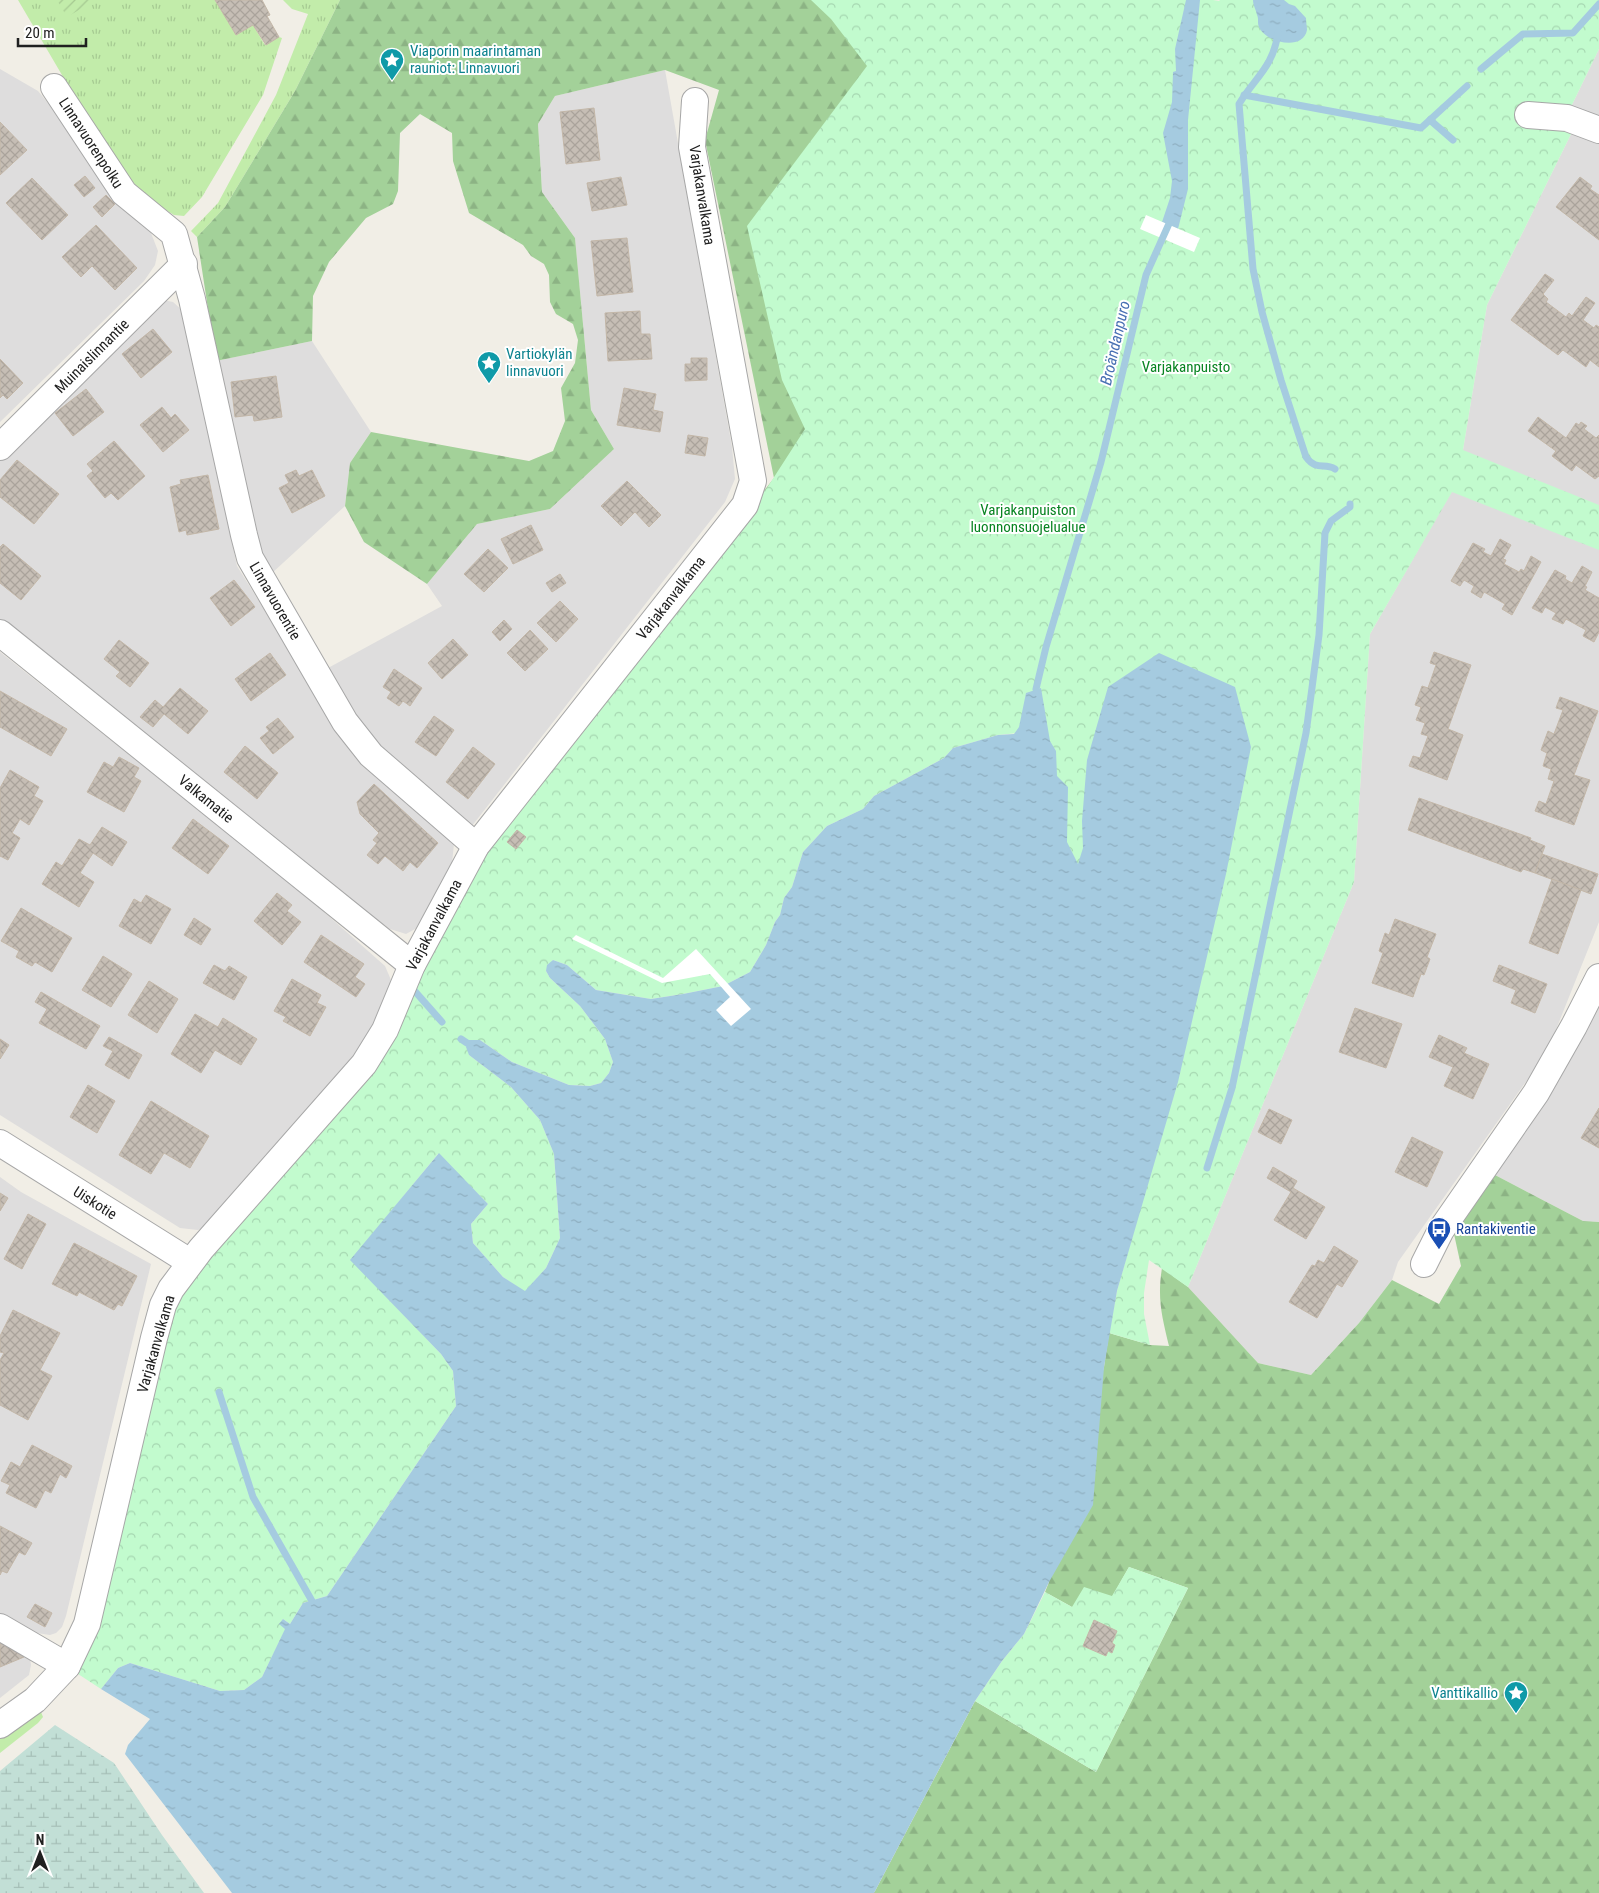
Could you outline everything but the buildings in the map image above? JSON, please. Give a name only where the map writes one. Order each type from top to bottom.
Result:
[{"type":"street","name":"Linnavuorenpolku","points":[[54,87],[124,193],[174,234],[184,264]]},
{"type":"street","name":"Varjakanvalkama","points":[[0,1725],[35,1700],[67,1666],[87,1624],[154,1338],[163,1305],[178,1278],[364,1064],[385,1030],[412,965],[476,846],[745,505],[753,481],[692,147],[695,100]]},
{"type":"street","points":[[1528,116],[1567,118],[1599,130]]},
{"type":"street","name":"Muinaislinnantie","points":[[0,447],[184,264]]},
{"type":"street","name":"Linnavuorentie","points":[[184,264],[250,558],[345,722],[371,755],[476,846]]},
{"type":"street","name":"Valkamatie","points":[[0,633],[412,965]]},
{"type":"street","points":[[1424,1264],[1441,1230],[1536,1093],[1599,977]]},
{"type":"street","name":"Uiskotie","points":[[0,1143],[190,1262]]},
{"type":"street","points":[[0,1627],[67,1666]]},
{"type":"shaded area","points":[[1599,49],[1599,122],[1569,111]]},
{"type":"shaded area","points":[[0,69],[38,91],[76,137],[103,178],[151,233],[158,251],[155,265],[144,281],[0,422]]},
{"type":"shaded area","points":[[665,70],[732,447],[735,479],[725,502],[468,831],[378,751],[354,720],[328,668],[442,606],[427,584],[477,524],[550,509],[614,449],[591,410],[575,238],[542,192],[538,124],[555,96]]},
{"type":"shaded area","points":[[1573,130],[1599,141],[1599,922],[1547,1052],[1398,1262],[1392,1280],[1359,1323],[1311,1375],[1258,1363],[1188,1287],[1354,882],[1370,634],[1452,491],[1463,450],[1487,305]]},
{"type":"shaded area","points":[[163,300],[173,302],[183,311],[237,566],[360,763],[454,844],[452,863],[417,928],[406,934],[390,929],[265,838],[0,624],[0,459]]},
{"type":"shaded area","points":[[312,341],[371,432],[350,463],[345,506],[271,574],[260,553],[216,361]]},
{"type":"shaded area","points":[[0,652],[298,889],[385,966],[391,980],[380,1014],[354,1058],[211,1224],[198,1230],[180,1228],[0,1115]]},
{"type":"shaded area","points":[[1599,1004],[1599,1222],[1583,1221],[1495,1175]]},
{"type":"shaded area","points":[[0,1177],[21,1192],[151,1264],[66,1616],[62,1627],[56,1633],[50,1635],[30,1632],[0,1615]]},
{"type":"shaded area","points":[[0,1637],[30,1657],[31,1665],[29,1675],[0,1698]]},
{"type":"green space","points":[[18,0],[215,0],[236,35],[253,25],[265,45],[279,37],[282,38],[263,95],[202,197],[184,216],[174,215],[145,197],[103,145]]},
{"type":"green space","points":[[57,0],[96,0],[67,17]]},
{"type":"green space","points":[[283,0],[340,0],[295,91],[225,207],[197,237],[191,231],[218,203],[276,95],[308,14],[292,9]]},
{"type":"green space","points":[[340,0],[1161,0],[1104,216],[497,828],[774,478],[705,140],[719,90],[665,70],[555,96],[538,124],[542,192],[575,238],[591,410],[614,449],[550,509],[477,524],[427,584],[364,542],[345,506],[350,463],[371,432],[529,461],[553,451],[565,421],[561,388],[575,363],[578,340],[573,324],[556,314],[550,302],[549,275],[544,264],[531,256],[523,245],[469,213],[453,161],[452,133],[420,114],[400,133],[398,191],[393,204],[366,218],[329,262],[313,296],[312,341],[216,361],[197,237],[225,207],[295,91]]},
{"type":"green space","name":"Varjakanpuisto","points":[[811,0],[1599,0],[1599,49],[1569,111],[1573,130],[1487,305],[1463,450],[1599,505],[1599,550],[1452,492],[1370,634],[1354,882],[1188,1287],[1149,1260],[1144,1293],[1144,1314],[1150,1345],[1109,1333],[1117,1291],[1138,1216],[1143,1102],[1029,732],[998,735],[953,748],[944,758],[874,796],[863,809],[827,826],[803,852],[792,887],[784,898],[780,915],[775,922],[766,945],[750,972],[723,986],[651,999],[596,990],[567,965],[553,960],[546,971],[550,978],[580,1006],[605,1039],[613,1062],[609,1073],[601,1083],[590,1086],[569,1085],[512,1062],[480,1040],[469,1055],[511,1087],[540,1120],[554,1154],[560,1238],[546,1268],[525,1292],[503,1277],[473,1243],[471,1224],[488,1204],[438,1154],[351,1260],[441,1354],[453,1371],[456,1406],[327,1596],[303,1603],[290,1624],[283,1619],[286,1628],[262,1677],[244,1690],[220,1691],[130,1663],[118,1668],[101,1689],[72,1670],[169,1313],[420,968],[497,828],[767,488],[805,429],[782,380],[747,226],[867,66],[831,19]]},
{"type":"green space","points":[[1495,1175],[1583,1221],[1599,1222],[1599,1893],[874,1893],[975,1701],[1096,1772],[1188,1588],[1129,1567],[1112,1597],[1072,1607],[1045,1592],[1104,1367],[1109,1333],[1150,1345],[1169,1346],[1160,1298],[1162,1268],[1188,1287],[1258,1363],[1311,1375],[1359,1323],[1392,1280],[1439,1304],[1461,1266],[1454,1234]]},
{"type":"green space","points":[[1129,1567],[1188,1588],[1096,1772],[975,1701],[1002,1661],[1024,1634],[1045,1592],[1072,1607],[1084,1587],[1112,1596]],"holes":[[[1094,1621],[1117,1631],[1112,1643],[1111,1652],[1108,1651],[1106,1656],[1083,1646]]]},
{"type":"green space","points":[[38,1711],[41,1712],[43,1717],[38,1723],[0,1753],[0,1736]]},
{"type":"green space","points":[[55,1725],[114,1763],[162,1835],[204,1893],[0,1893],[0,1771]]},
{"type":"water","points":[[1186,0],[1200,0],[1188,120],[1188,189],[1178,229],[1162,222],[1170,198],[1172,181],[1163,133],[1172,102],[1173,72],[1176,71],[1175,49]]},
{"type":"water","points":[[1253,0],[1284,0],[1295,6],[1306,18],[1307,30],[1304,37],[1292,43],[1268,37],[1259,27]]},
{"type":"water","points":[[1159,653],[1235,687],[1251,747],[1226,874],[1178,1082],[1117,1291],[1104,1367],[1093,1505],[1049,1582],[1024,1634],[1002,1661],[975,1701],[874,1893],[232,1893],[125,1754],[128,1745],[150,1719],[101,1689],[118,1668],[130,1663],[220,1691],[244,1690],[262,1677],[285,1629],[279,1624],[283,1619],[290,1624],[303,1603],[327,1596],[456,1406],[453,1371],[441,1354],[350,1260],[439,1153],[488,1204],[471,1224],[473,1243],[503,1277],[525,1291],[546,1268],[560,1238],[554,1154],[540,1120],[511,1087],[469,1055],[466,1047],[469,1040],[480,1040],[512,1062],[569,1085],[590,1086],[601,1083],[609,1073],[613,1062],[605,1039],[580,1006],[550,978],[546,971],[547,965],[553,960],[567,965],[596,990],[651,999],[723,986],[750,972],[766,945],[775,922],[780,915],[784,898],[792,887],[803,852],[827,826],[863,809],[874,796],[944,758],[953,748],[998,735],[1014,734],[1019,727],[1026,693],[1041,688],[1050,741],[1056,751],[1057,776],[1068,787],[1067,842],[1078,864],[1083,848],[1082,821],[1087,760],[1108,687]]},
{"type":"pier","points":[[1146,215],[1200,238],[1194,252],[1140,229]]},
{"type":"pier","points":[[576,935],[663,978],[696,949],[751,1009],[731,1026],[716,1010],[730,997],[710,974],[662,983],[572,939]]},
{"type":"waterway","points":[[1481,69],[1523,34],[1573,33],[1599,4]]},
{"type":"waterway","points":[[1278,33],[1276,45],[1268,64],[1239,104],[1253,269],[1262,312],[1281,380],[1306,457],[1317,466],[1327,466],[1335,469]]},
{"type":"waterway","points":[[1244,95],[1421,128],[1467,86]]},
{"type":"waterway","points":[[1430,120],[1453,140]]},
{"type":"waterway","name":"Broändanpuro","points":[[1036,689],[1046,647],[1101,462],[1146,275],[1172,217]]},
{"type":"waterway","points":[[1207,1168],[1232,1088],[1306,733],[1319,635],[1325,533],[1331,521],[1350,507],[1350,504]]},
{"type":"waterway","points":[[412,988],[442,1022]]},
{"type":"waterway","points":[[461,1039],[467,1043]]},
{"type":"waterway","points":[[219,1392],[253,1497],[312,1601]]},
{"type":"place","name":"Viaporin maarintaman rauniot: Linnavuori","points":[[392,81]]},
{"type":"place","name":"Vartiokylän linnavuori","points":[[489,384]]},
{"type":"place","name":"Rantakiventie","points":[[1439,1250]]},
{"type":"place","name":"Vanttikallio","points":[[1516,1714]]},
{"type":"park label","name":"Varjakanpuiston luonnonsuojelualue","points":[[1028,518]]}]
